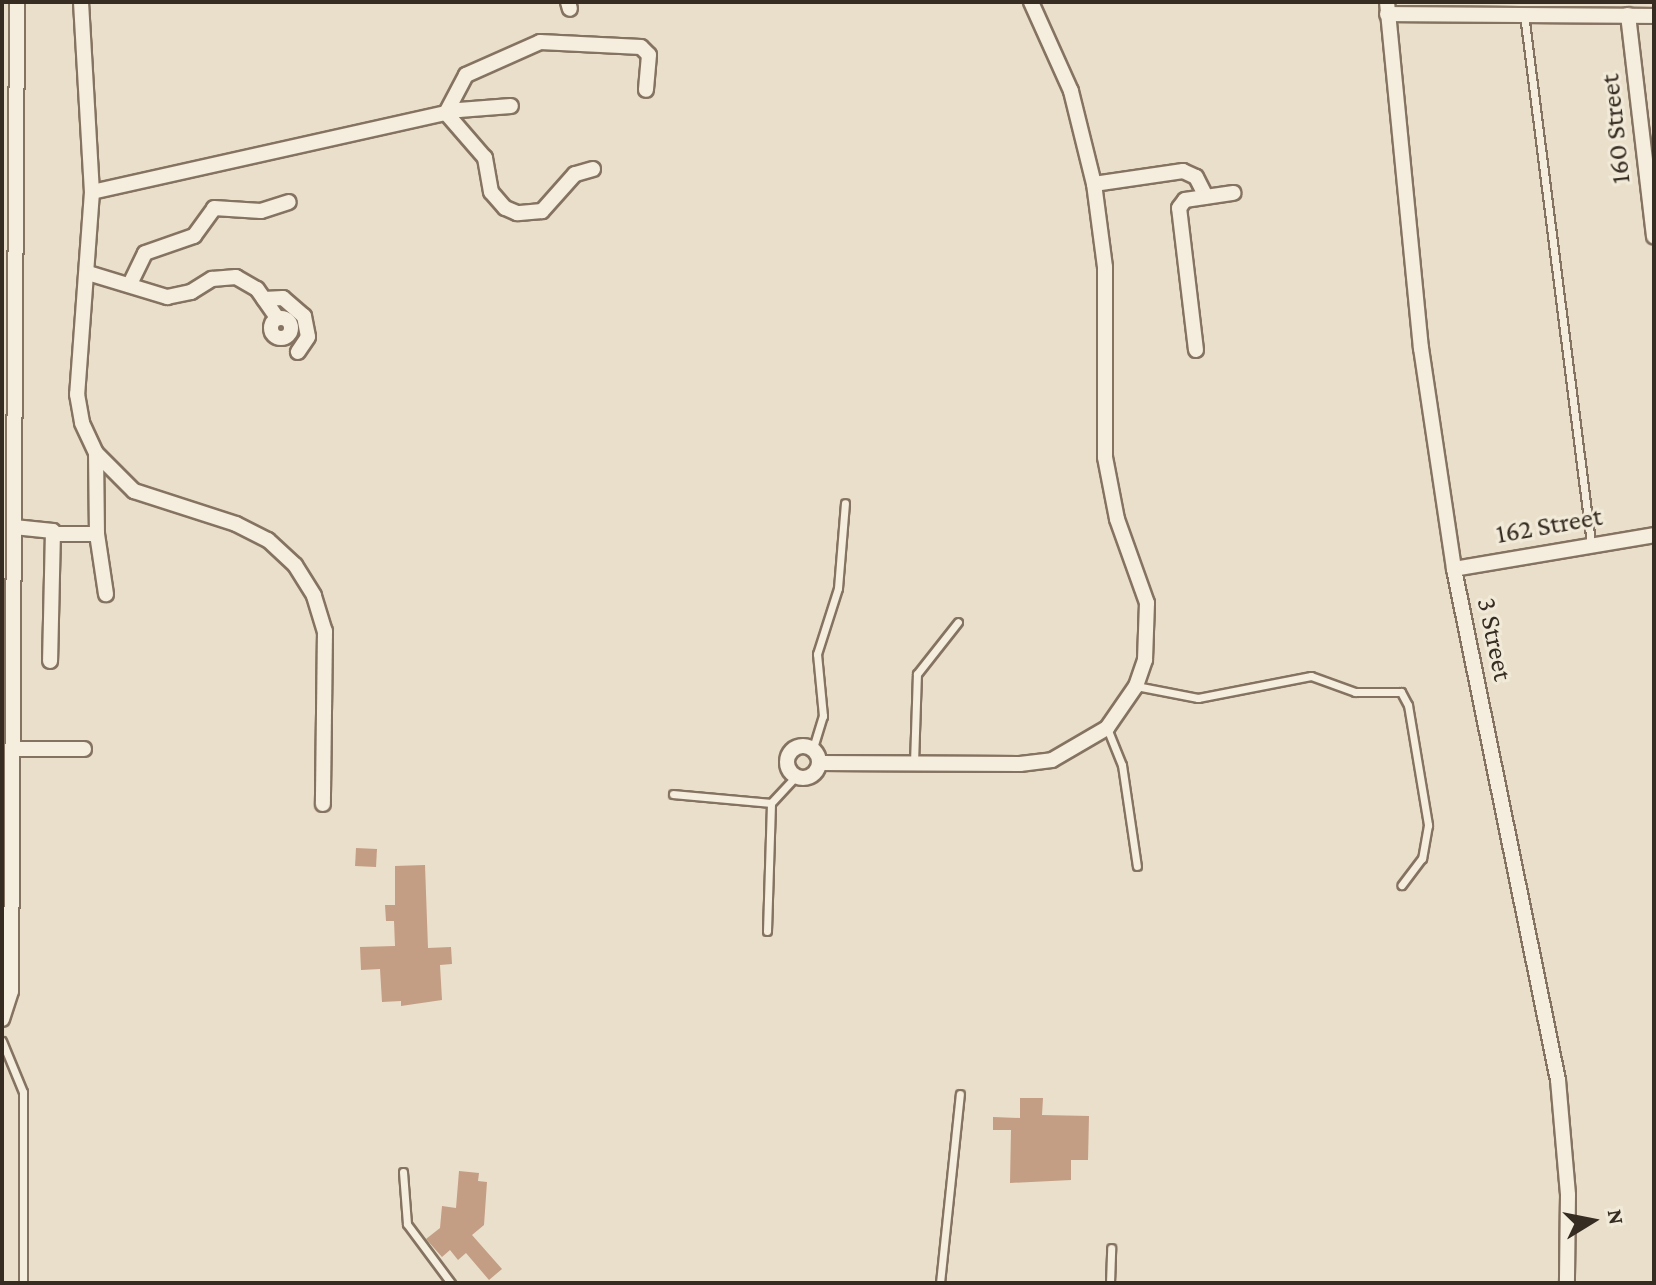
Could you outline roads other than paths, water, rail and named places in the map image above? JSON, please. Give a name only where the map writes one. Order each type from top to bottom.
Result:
[{"type":"street","points":[[2,1019],[11,991],[8,782],[13,749],[17,2]]},
{"type":"street","points":[[81,2],[92,192],[77,394],[82,423],[96,453],[134,491],[236,524],[268,540],[295,565],[314,596],[325,631],[323,804]]},
{"type":"street","points":[[820,763],[1052,760],[1107,728],[1136,686],[1149,631],[1147,603],[1117,519],[1105,457],[1105,267],[1094,184],[1071,91],[1031,2]]},
{"type":"street","points":[[1387,8],[1654,16]]},
{"type":"street","name":"3 Street","points":[[1387,8],[1421,348],[1454,569],[1558,1080],[1568,1195],[1567,1283]]},
{"type":"street","name":"160 Street","points":[[1628,15],[1654,236]]},
{"type":"street","points":[[446,113],[471,70],[540,42],[645,48],[646,90]]},
{"type":"street","points":[[92,192],[446,113],[511,106]]},
{"type":"street","points":[[446,113],[485,158],[496,202],[517,213],[542,211],[575,174],[593,169]]},
{"type":"street","points":[[1094,184],[1183,171],[1196,177],[1206,197]]},
{"type":"street","points":[[1196,350],[1179,208],[1185,200],[1233,193]]},
{"type":"street","points":[[130,284],[145,253],[187,241],[214,208],[261,211],[289,202]]},
{"type":"street","points":[[88,273],[167,297],[191,292],[212,279],[236,277],[264,299],[277,318],[272,333],[287,336],[299,355],[308,337],[304,316],[283,298],[264,299]]},
{"type":"street","points":[[96,453],[97,534],[106,594]]},
{"type":"street","points":[[14,527],[48,529],[53,534],[97,534]]},
{"type":"street","points":[[50,661],[53,534]]},
{"type":"street","name":"162 Street","points":[[1454,569],[1591,543],[1654,535]]},
{"type":"street","points":[[803,745],[813,748],[820,763],[811,776],[796,776],[789,769],[789,753],[803,745]]},
{"type":"street","points":[[13,749],[84,749]]},
{"type":"lane","points":[[1524,14],[1591,543]]},
{"type":"lane","points":[[813,748],[823,716],[817,654],[838,588],[845,503]]},
{"type":"lane","points":[[914,763],[917,674],[958,622]]},
{"type":"lane","points":[[1136,686],[1198,698],[1311,676],[1355,692],[1401,692],[1408,705],[1428,825],[1422,858],[1402,885]]},
{"type":"lane","points":[[1107,728],[1122,765],[1137,866]]},
{"type":"lane","points":[[767,931],[771,803],[796,776]]},
{"type":"lane","points":[[673,794],[771,803]]},
{"type":"lane","points":[[2,1041],[23,1092],[23,1283]]},
{"type":"lane","points":[[940,1283],[960,1094]]},
{"type":"lane","points":[[403,1172],[407,1224],[451,1283]]},
{"type":"lane","points":[[1110,1283],[1111,1248]]}]
